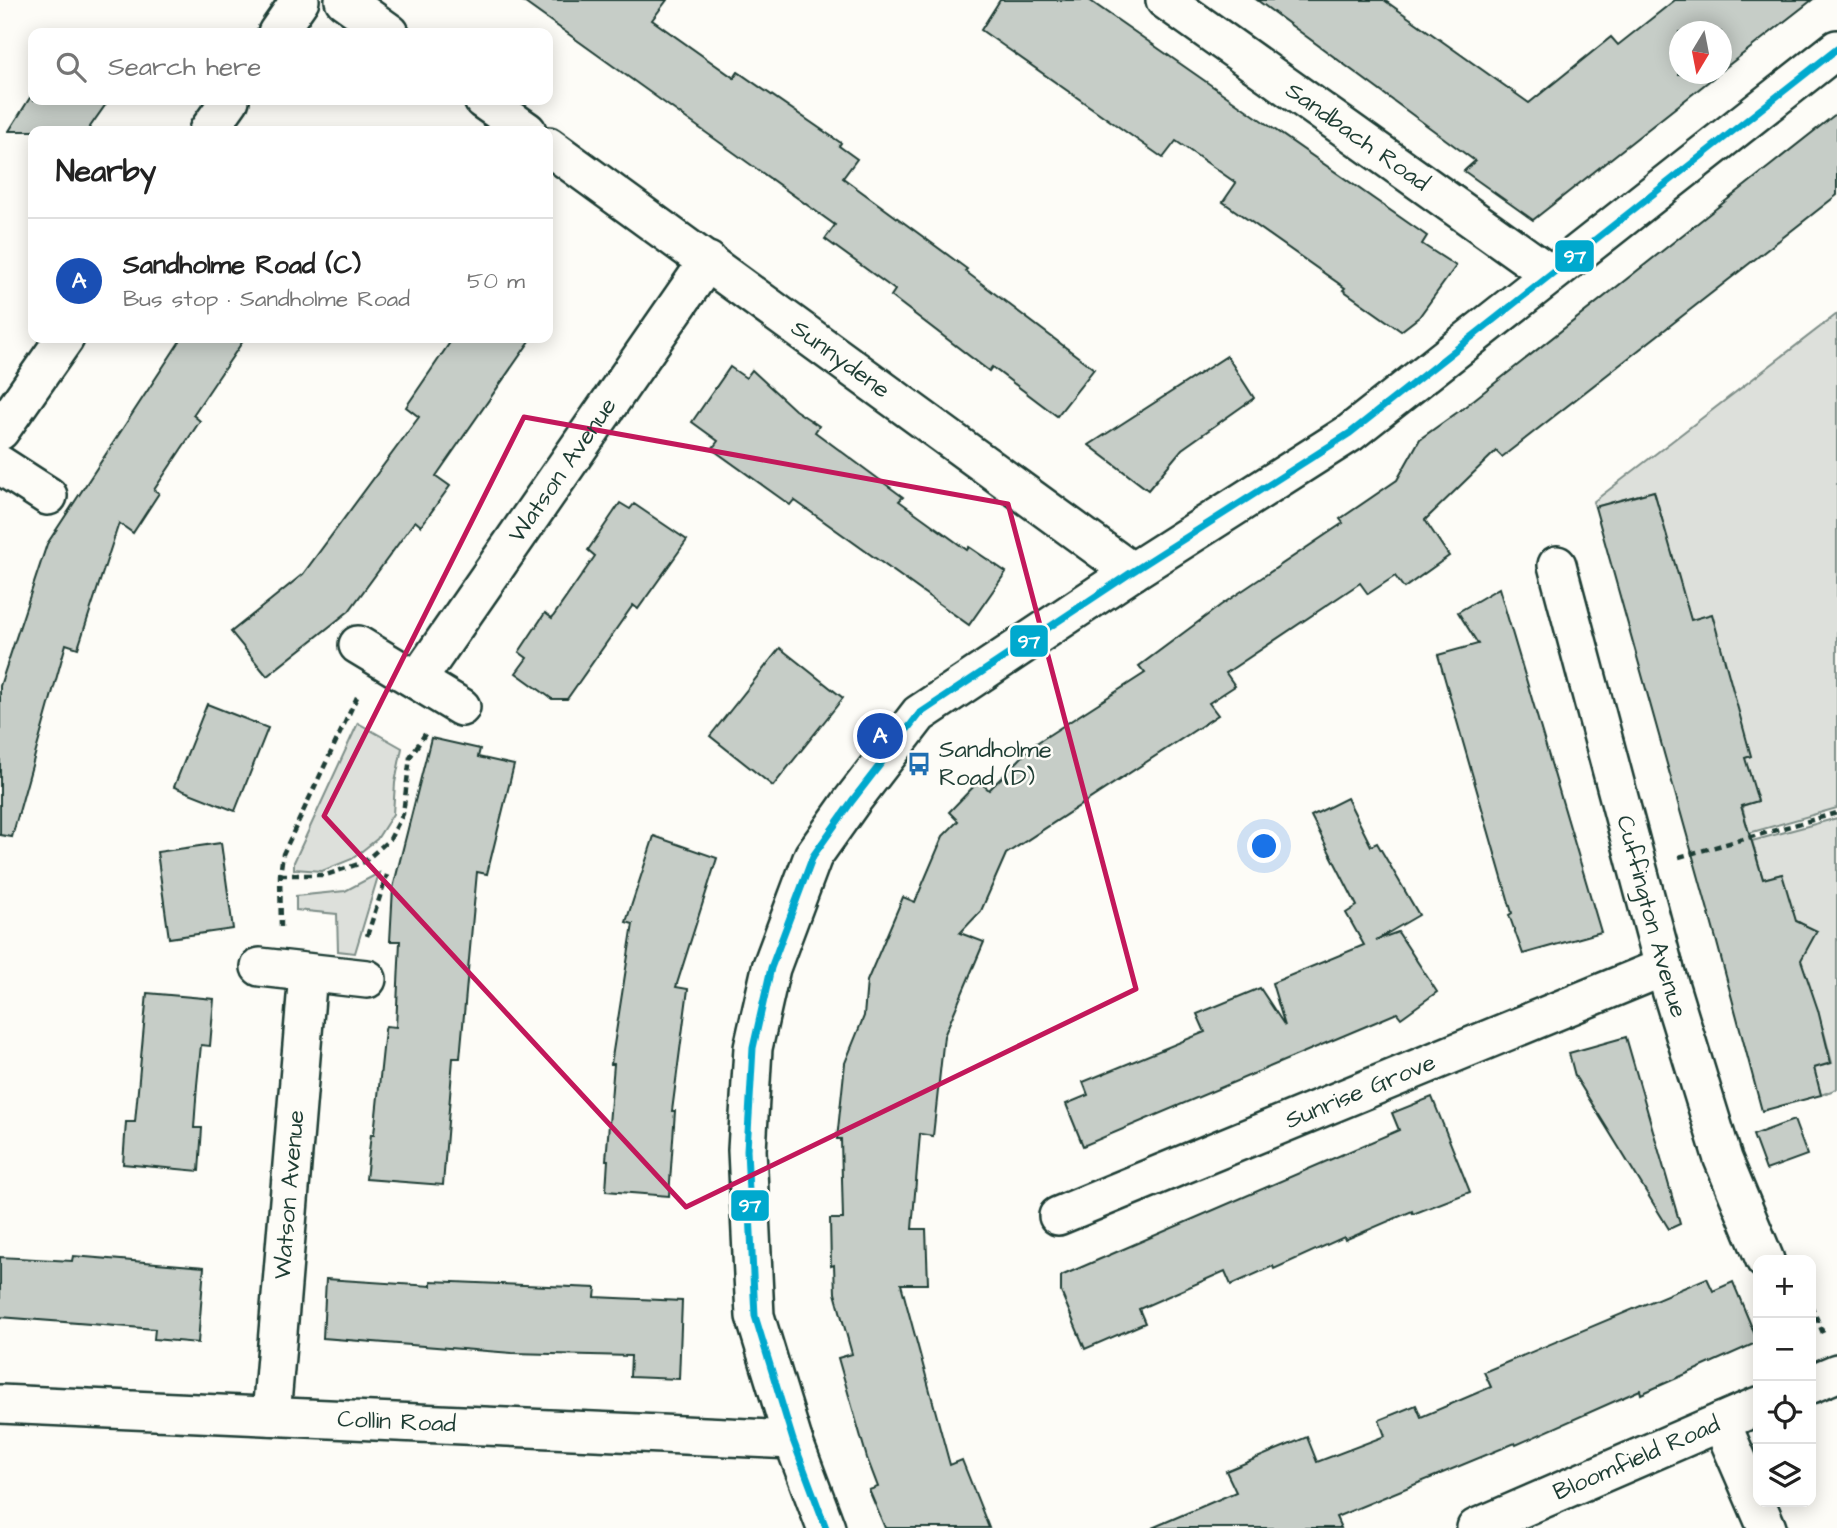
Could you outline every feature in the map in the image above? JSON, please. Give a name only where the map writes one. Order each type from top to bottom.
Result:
[{"type":"street","points":[[280,28],[300,0]]},
{"type":"street","points":[[344,0],[383,28]]},
{"type":"street","name":"Sandbach Road","points":[[1164,0],[1550,274]]},
{"type":"street","points":[[826,1528],[793,1440],[755,1316],[747,1150],[753,1048],[771,968],[813,856],[919,714],[1132,572],[1350,433],[1837,49]]},
{"type":"street","points":[[212,126],[226,105]]},
{"type":"street","points":[[490,105],[520,126]]},
{"type":"street","name":"Sunnydene","points":[[553,150],[1132,572]]},
{"type":"street","name":"Watson Avenue","points":[[442,695],[708,261]]},
{"type":"street","points":[[0,430],[61,343]]},
{"type":"street","points":[[0,465],[48,496]]},
{"type":"street","name":"Cuffington Avenue","points":[[1557,565],[1664,967],[1723,1159],[1763,1255]]},
{"type":"street","points":[[367,650],[442,695]]},
{"type":"street","name":"Sunrise Grove","points":[[1058,1216],[1664,967]]},
{"type":"street","points":[[284,970],[360,978]]},
{"type":"street","name":"Watson Avenue","points":[[271,1416],[284,970]]},
{"type":"street","name":"Collin Road","points":[[0,1404],[793,1440]]},
{"type":"street","name":"Bloomfield Road","points":[[1476,1528],[1753,1408]]},
{"type":"street","points":[[1721,1422],[1767,1528]]},
{"type":"path","points":[[284,970],[280,875],[283,854],[367,650]]},
{"type":"path","points":[[280,875],[326,875],[364,862],[390,839],[403,814],[410,757],[442,695]]},
{"type":"path","points":[[1678,857],[1837,813]]},
{"type":"path","points":[[360,978],[387,875]]},
{"type":"path","points":[[1813,1318],[1820,1370]]},
{"type":"highlighted area","points":[[524,417],[1008,504],[1136,989],[686,1207],[324,816]]},
{"type":"shaded area","points":[[1837,314],[1837,808],[1749,833],[1742,806],[1757,801],[1748,768],[1732,772],[1654,491],[1595,507],[1593,502]]},
{"type":"shaded area","points":[[358,723],[402,748],[395,783],[393,814],[377,839],[352,859],[322,871],[294,869],[294,862]]},
{"type":"shaded area","points":[[1837,818],[1837,1089],[1821,1095],[1814,1068],[1832,1063],[1823,1029],[1804,1033],[1799,954],[1809,928],[1797,921],[1775,928],[1782,874],[1763,879],[1752,841]]},
{"type":"shaded area","points":[[379,873],[355,953],[338,951],[337,914],[296,910],[296,896],[345,891]]},
{"type":"building","points":[[521,0],[667,0],[652,20],[734,78],[738,72],[841,143],[839,146],[857,159],[843,178],[967,269],[965,271],[1094,369],[1057,416],[992,367],[989,371],[891,296],[895,290],[825,239],[835,225]]},
{"type":"building","points":[[1000,0],[1089,0],[1427,236],[1422,244],[1456,266],[1419,317],[1401,331],[1223,202],[1236,183],[1176,141],[1163,158],[981,30]]},
{"type":"building","points":[[1257,0],[1384,0],[1529,103],[1611,37],[1618,45],[1675,0],[1812,0],[1732,62],[1732,21],[1669,21],[1669,84],[1705,84],[1533,220],[1464,171],[1475,161]]},
{"type":"building","points":[[28,101],[28,105],[105,105],[91,126],[28,126],[28,131],[9,131]]},
{"type":"building","points":[[1837,113],[1837,195],[1502,457],[1496,451],[1425,520],[1449,556],[1404,588],[1395,576],[1368,594],[1360,583],[1226,673],[1235,686],[1209,703],[1218,715],[1006,854],[981,911],[960,933],[984,942],[944,1036],[933,1136],[920,1134],[912,1229],[926,1229],[928,1284],[901,1284],[950,1465],[962,1460],[989,1528],[885,1528],[869,1490],[878,1487],[838,1358],[852,1354],[835,1293],[834,1265],[831,1266],[830,1219],[843,1219],[841,1139],[837,1139],[845,1063],[864,1016],[867,981],[903,897],[915,902],[943,836],[958,821],[949,812],[979,781],[989,790],[1035,744],[1145,673],[1139,666],[1221,605],[1343,523],[1340,519],[1397,480],[1420,439],[1462,409]]},
{"type":"building","points":[[179,343],[242,343],[193,415],[200,421],[154,490],[159,493],[133,533],[119,523],[78,648],[66,644],[12,837],[0,835],[0,686],[47,544]]},
{"type":"building","points":[[450,343],[529,343],[436,476],[450,486],[421,526],[415,521],[349,611],[267,676],[231,632],[303,574],[419,417],[406,407]]},
{"type":"building","points":[[1227,356],[1254,398],[1182,449],[1148,490],[1089,445]]},
{"type":"building","points":[[730,367],[746,378],[752,370],[795,410],[819,426],[815,432],[903,497],[899,501],[967,550],[969,547],[1006,572],[969,625],[794,500],[790,505],[712,449],[718,441],[692,422]]},
{"type":"building","points":[[1654,491],[1691,620],[1712,614],[1751,756],[1745,758],[1758,801],[1741,806],[1763,879],[1782,874],[1796,921],[1817,931],[1801,960],[1818,1010],[1831,1063],[1814,1068],[1821,1095],[1762,1111],[1595,507]]},
{"type":"building","points":[[620,503],[630,509],[634,504],[687,540],[638,609],[633,605],[567,699],[552,699],[516,673],[527,658],[519,652],[545,613],[552,618],[595,556],[588,550]]},
{"type":"building","points":[[1499,588],[1601,932],[1523,954],[1509,915],[1512,913],[1438,655],[1478,644],[1458,612]]},
{"type":"building","points":[[780,648],[843,698],[773,786],[710,736]]},
{"type":"building","points":[[207,704],[268,728],[235,811],[174,787]]},
{"type":"building","points":[[431,738],[480,749],[478,757],[514,765],[487,874],[477,872],[460,1058],[453,1058],[443,1185],[366,1179],[371,1134],[374,1134],[385,1030],[386,1026],[396,1027],[400,941],[390,941],[393,888]]},
{"type":"building","points":[[1347,798],[1371,846],[1377,843],[1419,915],[1376,940],[1398,932],[1437,992],[1401,1018],[1397,1013],[1083,1146],[1066,1104],[1088,1095],[1083,1082],[1205,1032],[1197,1014],[1260,988],[1285,1026],[1272,983],[1364,945],[1346,913],[1357,906],[1311,816]]},
{"type":"building","points":[[654,836],[717,858],[676,987],[688,989],[672,1111],[675,1111],[669,1196],[606,1191],[614,1064],[611,1064],[633,924],[626,922]]},
{"type":"building","points":[[221,843],[233,929],[169,938],[157,852]]},
{"type":"building","points":[[147,993],[214,999],[210,1046],[201,1045],[197,1085],[194,1128],[202,1128],[199,1171],[123,1164],[126,1122],[135,1122]]},
{"type":"building","points":[[1626,1037],[1680,1224],[1669,1229],[1575,1076],[1569,1053]]},
{"type":"building","points":[[1432,1097],[1470,1192],[1413,1214],[1412,1211],[1345,1240],[1344,1237],[1231,1285],[1225,1271],[1139,1309],[1145,1323],[1085,1349],[1061,1292],[1061,1276],[1399,1130],[1392,1113]]},
{"type":"building","points":[[1794,1120],[1807,1155],[1766,1170],[1753,1135]]},
{"type":"building","points":[[73,1256],[204,1267],[198,1343],[154,1339],[155,1329],[0,1317],[0,1257],[72,1261]]},
{"type":"building","points":[[1707,1278],[1713,1291],[1733,1282],[1753,1330],[1753,1344],[1641,1394],[1640,1390],[1516,1445],[1515,1443],[1336,1517],[1341,1528],[1152,1528],[1236,1492],[1226,1471],[1307,1437],[1317,1462],[1385,1436],[1379,1420],[1416,1405],[1421,1417],[1491,1387],[1484,1372]]},
{"type":"building","points":[[326,1279],[431,1286],[431,1281],[596,1288],[595,1297],[682,1301],[679,1379],[630,1377],[631,1356],[512,1353],[323,1338]]},
{"type":"transit line","name":"97","points":[[826,1528],[793,1440],[755,1316],[747,1150],[753,1048],[771,968],[813,856],[919,714],[1132,572],[1350,433],[1837,49]]},
{"type":"place","name":"Sandholme Road (C)","points":[[880,736]]},
{"type":"place","name":"Sandholme Road (D)","points":[[919,764]]}]
